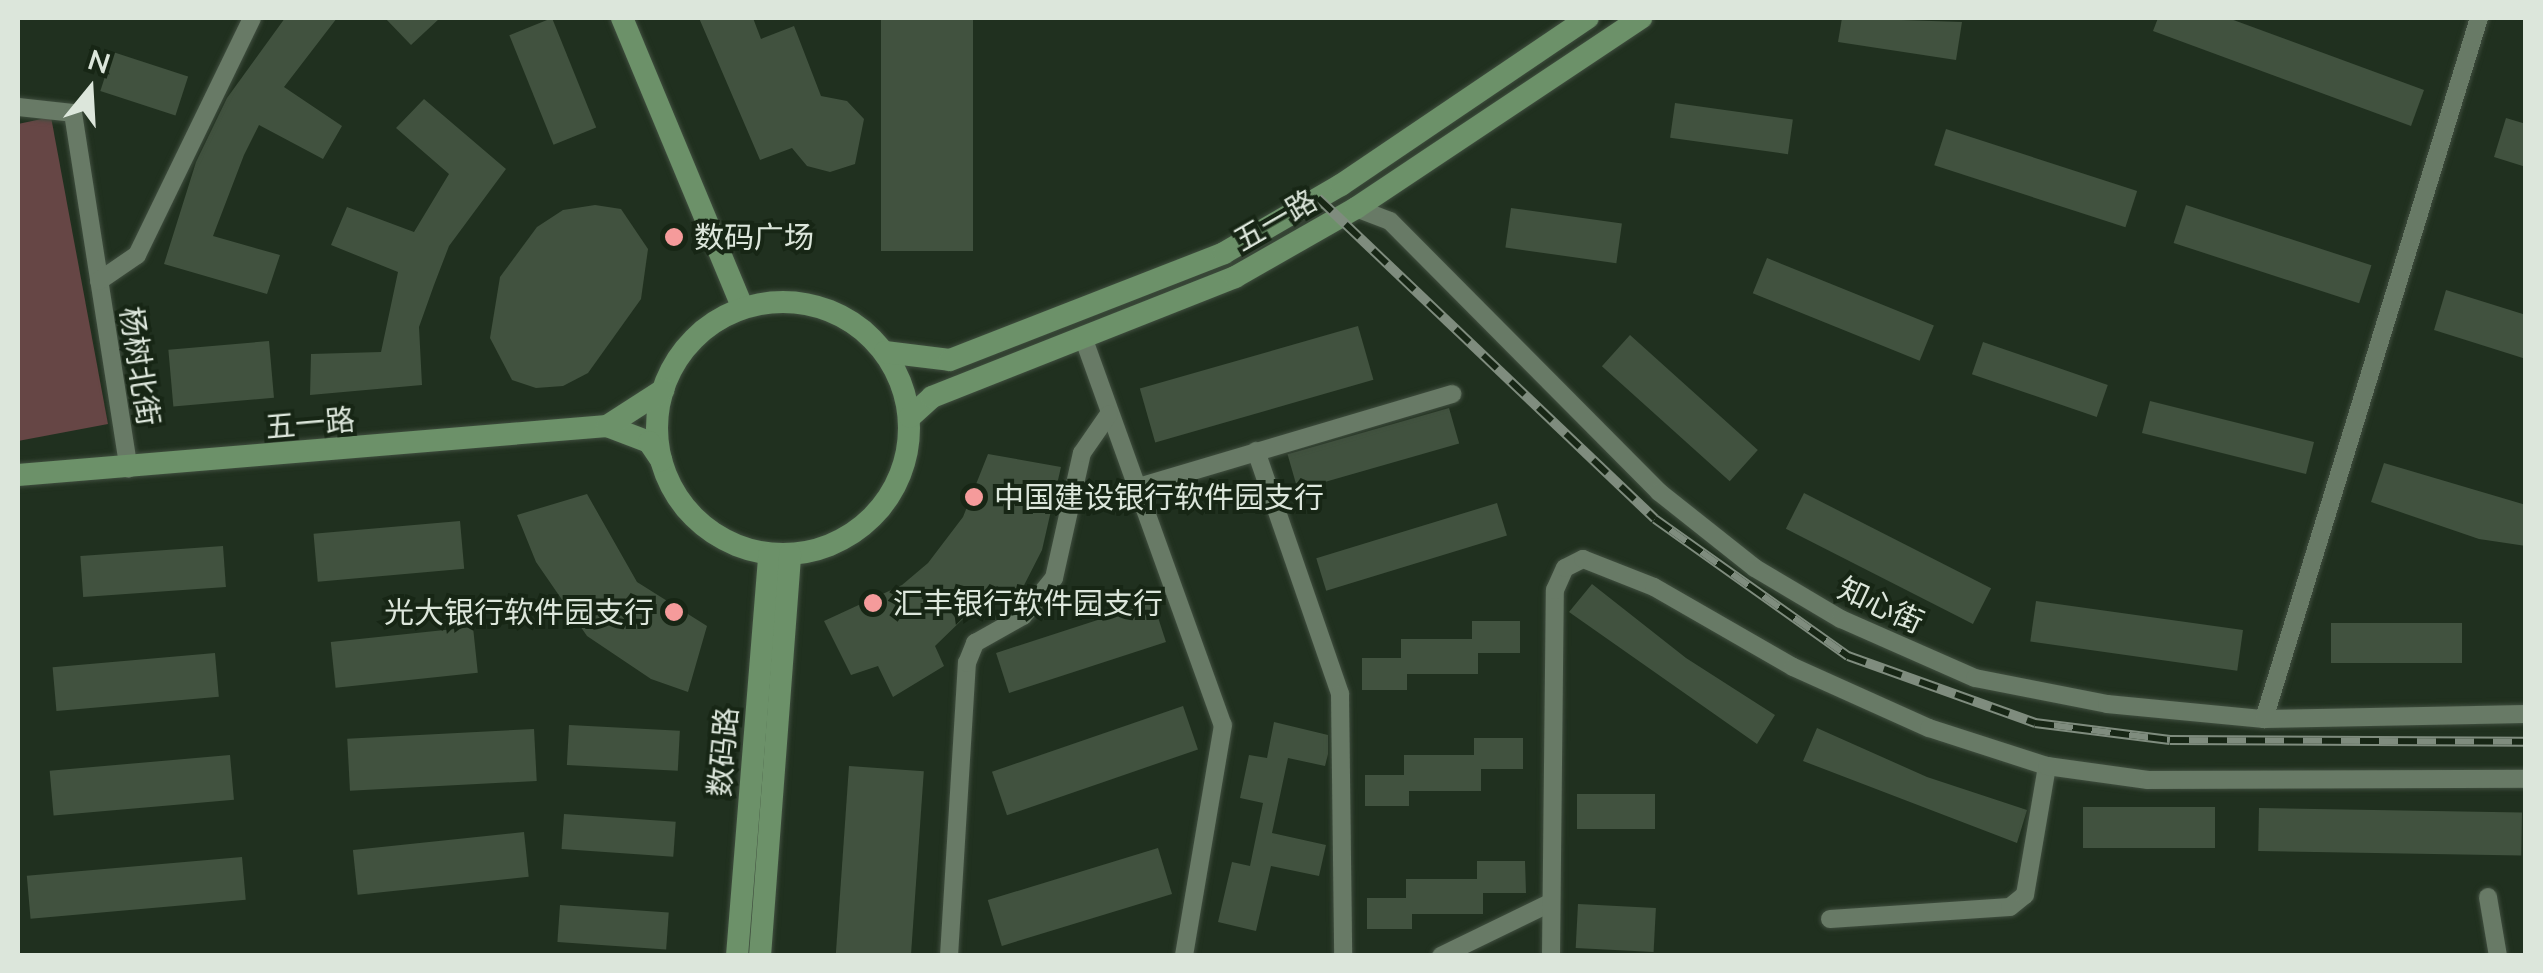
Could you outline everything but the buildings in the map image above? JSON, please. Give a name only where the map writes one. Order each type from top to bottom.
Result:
[{"type":"main road","points":[[622,18],[743,308]]},
{"type":"main road","name":"五一路","points":[[910,416],[932,396],[1236,278],[1356,208],[1593,46],[1641,18]]},
{"type":"main road","name":"五一路","points":[[885,352],[950,360],[1224,253],[1341,185],[1583,19]]},
{"type":"main road","points":[[607,426],[649,442],[680,501],[705,528],[737,547],[780,554],[818,551],[857,532],[888,501],[906,460],[910,416],[885,352],[856,325],[821,308],[782,302],[743,308],[689,343],[663,390],[656,432],[661,460]]},
{"type":"main road","points":[[607,426],[663,390]]},
{"type":"main road","name":"五一路","points":[[18,476],[607,426]]},
{"type":"main road","name":"数码路","points":[[737,956],[780,554]]},
{"type":"main road","name":"数码路","points":[[760,956],[780,554]]},
{"type":"street","name":"杨树北街","points":[[130,469],[99,281],[137,255],[252,18]]},
{"type":"street","points":[[2264,718],[2479,18]]},
{"type":"street","points":[[1583,19],[1593,46]]},
{"type":"street","points":[[18,107],[73,112],[99,281]]},
{"type":"street","name":"知心街","points":[[1356,208],[1390,221],[1659,492],[1755,568],[1840,619],[1975,678],[2107,704],[2264,718],[2526,714]]},
{"type":"street","points":[[1083,337],[1224,725],[1184,956]]},
{"type":"street","points":[[1135,488],[1452,394]]},
{"type":"street","points":[[949,956],[967,664],[975,643],[1024,616],[1054,578],[1082,454],[1109,414]]},
{"type":"street","points":[[1256,451],[1340,694],[1343,956]]},
{"type":"street","points":[[1551,956],[1555,590],[1565,568],[1583,559],[1654,587],[1794,667],[1912,720],[2048,766],[2148,780],[2526,779]]},
{"type":"street","points":[[1830,920],[2010,907],[2025,895],[2048,766]]},
{"type":"street","points":[[2488,898],[2498,956]]},
{"type":"street","points":[[1441,956],[1550,902]]},
{"type":"shaded area","points":[[51,117],[108,424],[18,441],[18,124]]},
{"type":"railway","points":[[1318,198],[1655,519],[1848,656],[2035,723],[2170,740],[2526,742]]},
{"type":"place","name":"数码广场","points":[[674,237]]},
{"type":"place","name":"中国建设银行软件园支行","points":[[974,497]]},
{"type":"place","name":"汇丰银行软件园支行","points":[[873,603]]},
{"type":"place","name":"光大银行软件园支行","points":[[674,612]]}]
